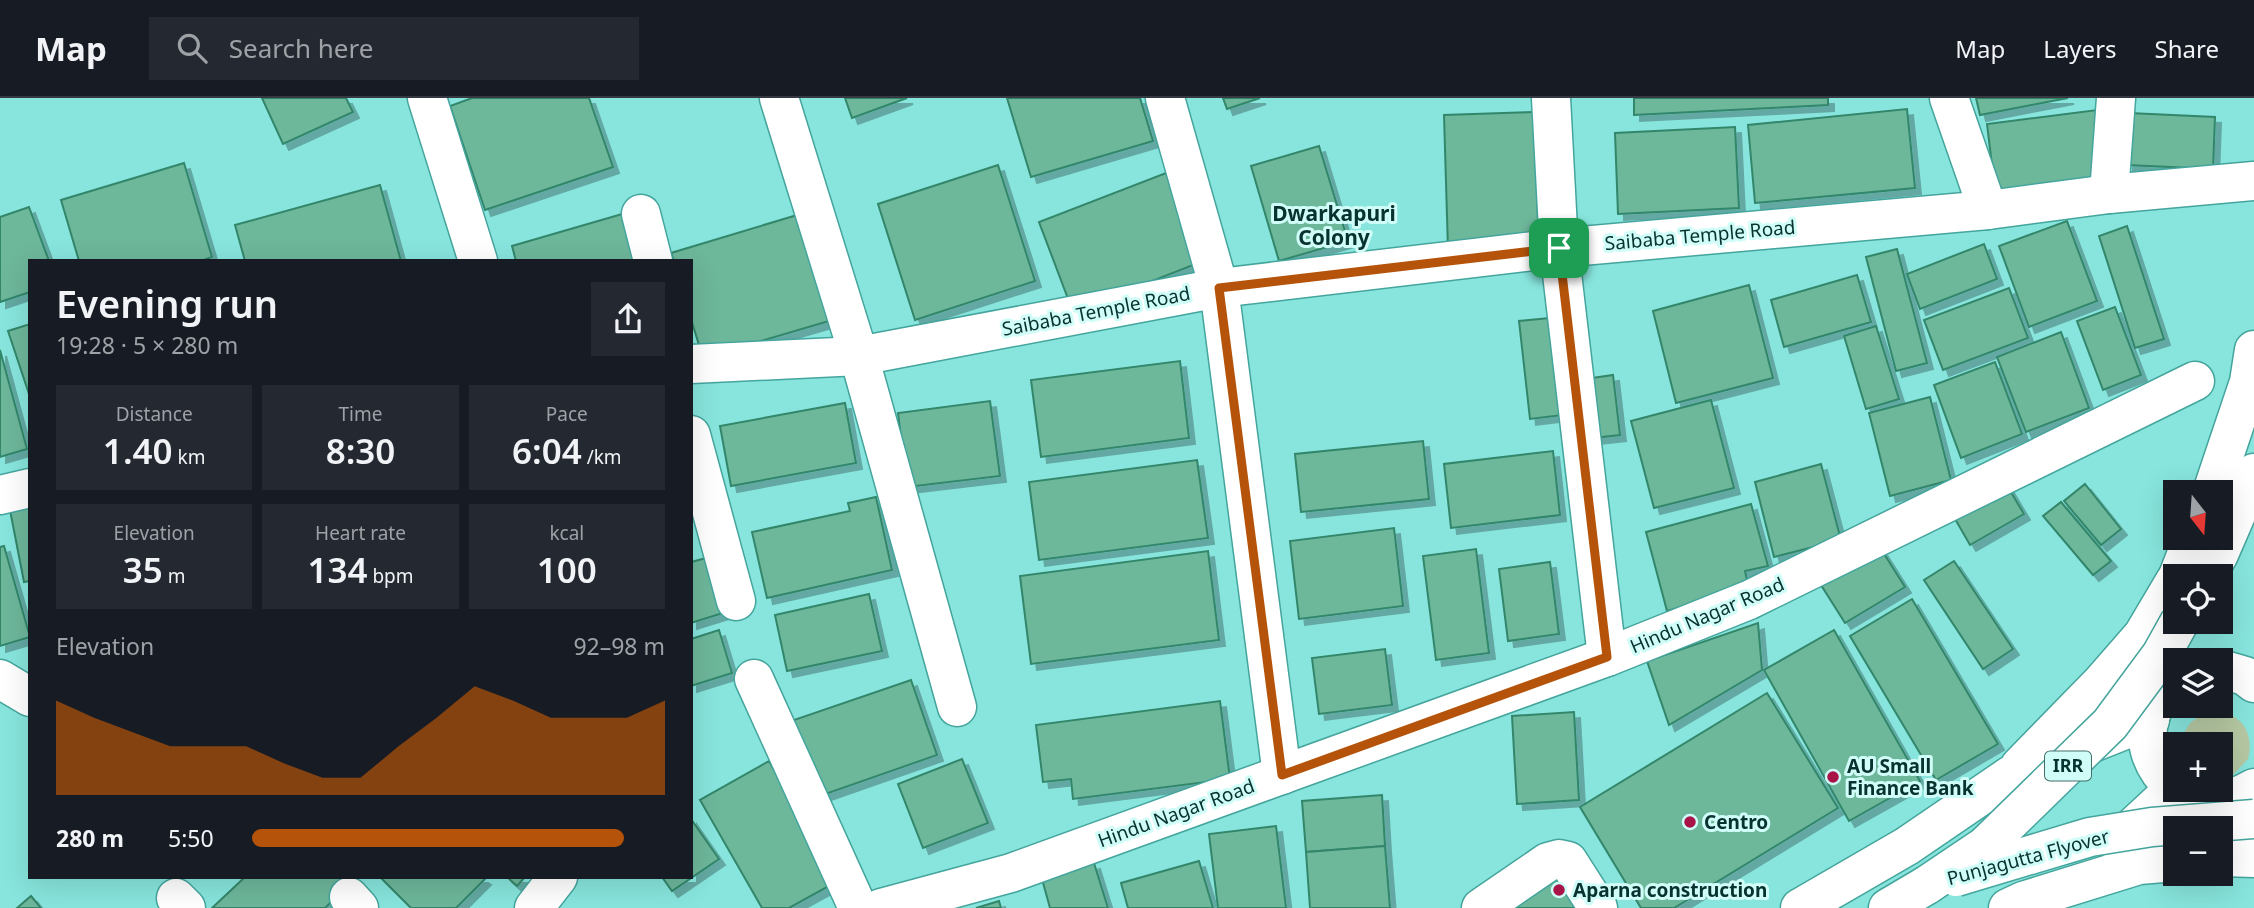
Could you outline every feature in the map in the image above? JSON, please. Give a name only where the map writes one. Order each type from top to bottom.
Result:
[{"type":"street","points":[[427,98],[477,259]]},
{"type":"street","points":[[779,98],[859,356],[957,707]]},
{"type":"street","points":[[1165,98],[1219,288],[1282,775]]},
{"type":"street","points":[[1551,98],[1559,248],[1607,657]]},
{"type":"street","points":[[1949,98],[1988,210]]},
{"type":"street","points":[[2109,194],[2116,98]]},
{"type":"street","name":"Saibaba Temple Road","points":[[693,364],[859,356],[1219,288],[1559,248],[1988,210],[2109,194],[2254,181]]},
{"type":"street","points":[[641,214],[652,259]]},
{"type":"street","points":[[2216,480],[2249,382],[2254,350]]},
{"type":"street","name":"Hindu Nagar Road","points":[[881,908],[1011,873],[1607,657],[1749,600],[2195,381]]},
{"type":"street","points":[[693,442],[736,601]]},
{"type":"street","points":[[2213,564],[2254,473]]},
{"type":"street","points":[[0,495],[28,488]]},
{"type":"street","points":[[2011,775],[2102,682],[2143,635],[2163,601]]},
{"type":"street","name":"Punjagutta Flyover","points":[[1888,908],[1985,846],[2110,724],[2161,655],[2173,634]]},
{"type":"street","points":[[2233,672],[2254,682]]},
{"type":"street","points":[[0,679],[28,696]]},
{"type":"street","points":[[754,679],[858,908]]},
{"type":"street","points":[[2163,691],[2152,711],[2147,733],[2150,754],[2163,776]]},
{"type":"street","name":"IRR","points":[[1800,908],[1907,846],[2011,775],[2150,720]]},
{"type":"street","points":[[2233,799],[2254,788]]},
{"type":"street","points":[[2028,900],[2115,844],[2163,800]]},
{"type":"street","points":[[2215,802],[2226,804],[2254,820]]},
{"type":"street","name":"Punjagutta Flyover","points":[[1927,885],[2090,837],[2152,827],[2254,820]]},
{"type":"street","points":[[2233,857],[2254,858]]},
{"type":"street","points":[[1480,908],[1548,862],[1559,859],[1568,861],[1598,908]]},
{"type":"street","points":[[2028,900],[2139,865],[2163,863]]},
{"type":"street","points":[[534,908],[556,879]]},
{"type":"green space","points":[[2233,716],[2240,721],[2248,733],[2248,759],[2233,775],[2233,732],[2185,732],[2198,718]]},
{"type":"building","points":[[262,98],[346,98],[353,112],[283,144]]},
{"type":"building","points":[[472,98],[589,98],[613,167],[485,210],[450,106]]},
{"type":"building","points":[[845,98],[907,98],[852,118]]},
{"type":"building","points":[[1007,98],[1140,98],[1153,141],[1031,177]]},
{"type":"building","points":[[1223,98],[1260,98],[1227,109]]},
{"type":"building","points":[[1634,98],[1828,98],[1828,105],[1634,115]]},
{"type":"building","points":[[1976,98],[2068,98],[1980,115]]},
{"type":"building","points":[[1907,109],[1915,188],[1755,203],[1748,125]]},
{"type":"building","points":[[2097,110],[2106,185],[1996,198],[1987,124]]},
{"type":"building","points":[[1534,112],[1539,246],[1448,250],[1444,115]]},
{"type":"building","points":[[2129,113],[2215,117],[2213,169],[2127,165]]},
{"type":"building","points":[[1735,127],[1739,208],[1618,214],[1615,133]]},
{"type":"building","points":[[1319,146],[1348,241],[1279,261],[1251,166]]},
{"type":"building","points":[[184,163],[212,257],[78,259],[61,200]]},
{"type":"building","points":[[998,165],[1035,281],[915,320],[878,204]]},
{"type":"building","points":[[1166,173],[1201,262],[1073,312],[1039,222]]},
{"type":"building","points":[[380,185],[400,259],[244,259],[235,225]]},
{"type":"building","points":[[29,207],[48,259],[28,259],[28,293],[0,302],[0,217]]},
{"type":"building","points":[[629,212],[641,259],[515,259],[512,246]]},
{"type":"building","points":[[797,215],[829,321],[703,358],[693,326],[693,259],[673,259],[671,253]]},
{"type":"building","points":[[2067,221],[2097,301],[2029,327],[1999,246]]},
{"type":"building","points":[[2127,226],[2164,339],[2135,348],[2099,236]]},
{"type":"building","points":[[1984,244],[1997,279],[1920,309],[1907,274]]},
{"type":"building","points":[[1897,249],[1927,363],[1896,371],[1866,257]]},
{"type":"building","points":[[1857,275],[1871,322],[1784,347],[1771,300]]},
{"type":"building","points":[[1749,285],[1773,378],[1676,403],[1653,311]]},
{"type":"building","points":[[2009,288],[2028,338],[1943,370],[1924,320]]},
{"type":"building","points":[[2115,307],[2141,375],[2103,390],[2077,321]]},
{"type":"building","points":[[1560,317],[1571,414],[1530,419],[1519,321]]},
{"type":"building","points":[[28,325],[28,391],[8,331]]},
{"type":"building","points":[[1876,326],[1899,399],[1866,409],[1844,336]]},
{"type":"building","points":[[2061,332],[2089,408],[2026,432],[1997,357]]},
{"type":"building","points":[[0,350],[27,449],[0,457]]},
{"type":"building","points":[[1180,361],[1189,438],[1041,457],[1031,380]]},
{"type":"building","points":[[1995,362],[2022,434],[1961,458],[1934,385]]},
{"type":"building","points":[[1613,375],[1620,435],[1585,439],[1578,380]]},
{"type":"building","points":[[1930,397],[1951,480],[1890,496],[1869,413]]},
{"type":"building","points":[[1711,400],[1734,488],[1654,508],[1631,421]]},
{"type":"building","points":[[990,401],[1000,476],[907,487],[898,413]]},
{"type":"building","points":[[845,403],[856,463],[731,486],[720,426]]},
{"type":"building","points":[[1423,441],[1429,499],[1301,512],[1295,454]]},
{"type":"building","points":[[1553,451],[1560,515],[1451,528],[1444,464]]},
{"type":"building","points":[[1197,460],[1208,538],[1039,560],[1029,482]]},
{"type":"building","points":[[1821,464],[1841,540],[1774,557],[1755,482]]},
{"type":"building","points":[[2005,482],[2024,514],[1970,545],[1951,512]]},
{"type":"building","points":[[2085,484],[2121,529],[2101,545],[2064,501]]},
{"type":"building","points":[[876,497],[892,570],[767,598],[752,532],[850,511],[848,503]]},
{"type":"building","points":[[28,501],[28,581],[24,582],[9,505]]},
{"type":"building","points":[[2061,502],[2111,561],[2093,575],[2043,516]]},
{"type":"building","points":[[1751,504],[1768,566],[1745,571],[1749,589],[1667,611],[1646,532]]},
{"type":"building","points":[[1394,528],[1403,606],[1299,619],[1290,541]]},
{"type":"building","points":[[4,546],[28,638],[0,646],[0,547]]},
{"type":"building","points":[[1476,549],[1489,653],[1436,660],[1423,556]]},
{"type":"building","points":[[1881,549],[1905,587],[1845,623],[1821,585]]},
{"type":"building","points":[[1208,551],[1219,640],[1031,664],[1020,576]]},
{"type":"building","points":[[710,557],[726,612],[693,622],[693,561]]},
{"type":"building","points":[[1954,561],[2013,649],[1983,669],[1924,580]]},
{"type":"building","points":[[1550,562],[1559,634],[1508,641],[1499,569]]},
{"type":"building","points":[[869,594],[882,651],[787,671],[775,615]]},
{"type":"building","points":[[1912,599],[1998,744],[1936,780],[1850,636]]},
{"type":"building","points":[[1758,623],[1762,670],[1669,725],[1647,661]]},
{"type":"building","points":[[719,630],[732,673],[693,685],[693,638]]},
{"type":"building","points":[[1834,630],[1920,781],[1849,821],[1764,670]]},
{"type":"building","points":[[1385,649],[1392,705],[1319,714],[1312,658]]},
{"type":"building","points":[[911,680],[937,755],[814,798],[788,722]]},
{"type":"building","points":[[1767,693],[1838,808],[1674,908],[1641,908],[1580,807]]},
{"type":"building","points":[[1220,701],[1230,779],[1073,799],[1071,779],[1043,782],[1036,725]]},
{"type":"building","points":[[1574,712],[1579,800],[1517,804],[1512,716]]},
{"type":"building","points":[[962,759],[988,823],[923,848],[898,784]]},
{"type":"building","points":[[769,761],[838,881],[789,908],[762,908],[700,800]]},
{"type":"building","points":[[1382,795],[1385,846],[1306,852],[1302,801]]},
{"type":"building","points":[[693,822],[719,859],[693,877]]},
{"type":"building","points":[[1276,826],[1286,908],[1218,908],[1209,834]]},
{"type":"building","points":[[1385,846],[1390,908],[1310,908],[1306,852]]},
{"type":"building","points":[[1199,861],[1213,908],[1128,908],[1121,883]]},
{"type":"building","points":[[1094,863],[1108,908],[1050,908],[1042,879]]},
{"type":"building","name":"Aparna construction","points":[[1566,871],[1591,908],[1512,908]]},
{"type":"building","points":[[243,879],[353,881],[325,908],[212,908]]},
{"type":"building","points":[[382,879],[485,879],[456,908],[411,908]]},
{"type":"building","points":[[509,879],[523,879],[517,886]]},
{"type":"building","points":[[663,879],[690,879],[672,891]]},
{"type":"building","points":[[31,896],[41,908],[17,908]]},
{"type":"building","points":[[999,901],[1001,908],[976,908]]},
{"type":"place","name":"AU Small Finance Bank","points":[[1833,777]]},
{"type":"place","name":"Centro","points":[[1690,822]]},
{"type":"place","name":"Aparna construction","points":[[1559,890]]},
{"type":"district","name":"Dwarkapuri Colony","points":[[1334,226]]},
{"type":"route","points":[[1559,248],[1607,657],[1282,775],[1219,288],[1559,248]]}]
